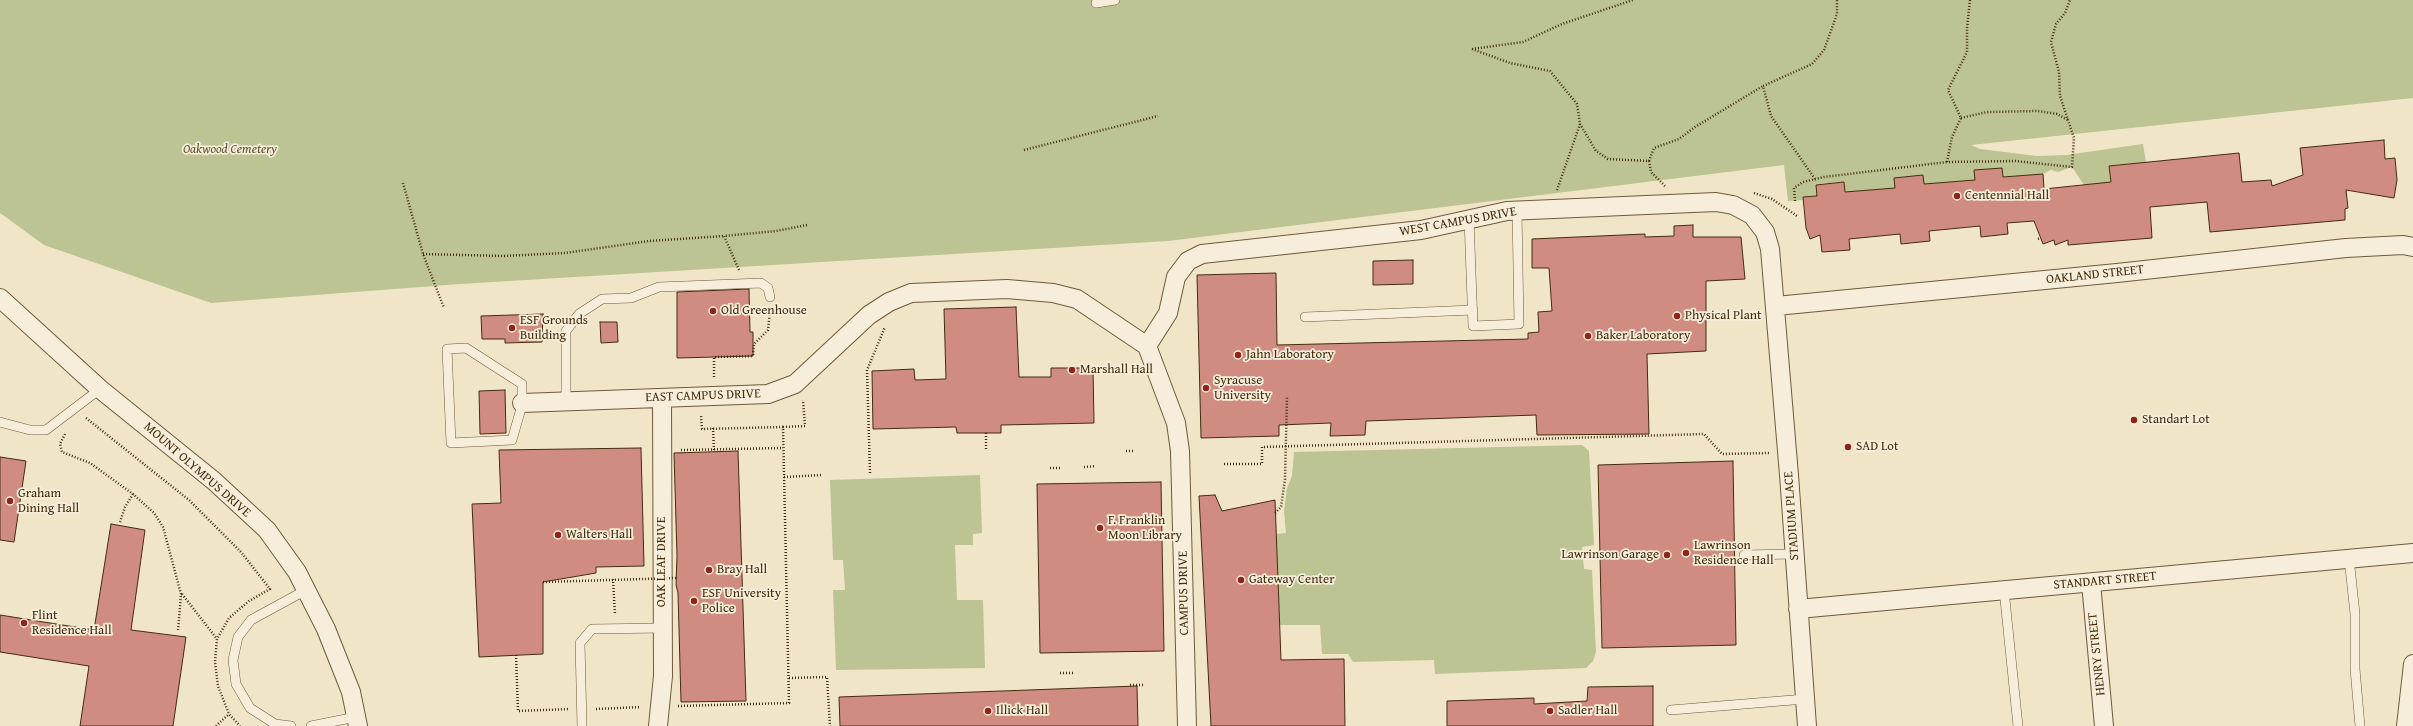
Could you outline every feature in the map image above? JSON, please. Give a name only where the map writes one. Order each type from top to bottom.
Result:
[{"type":"street","name":"WEST CAMPUS DRIVE","points":[[1146,346],[1168,313],[1176,278],[1188,260],[1202,254],[1421,230],[1517,210],[1716,202],[1733,205],[1752,215],[1765,232],[1770,249],[1776,306]]},
{"type":"street","name":"OAKLAND STREET","points":[[1776,306],[2117,273],[2346,248],[2403,245],[2413,247]]},
{"type":"street","name":"EAST CAMPUS DRIVE","points":[[522,403],[768,394],[795,384],[869,315],[896,299],[911,293],[1007,289],[1053,293],[1077,299],[1146,346]]},
{"type":"street","name":"MOUNT OLYMPUS DRIVE","points":[[0,298],[100,389],[214,481],[267,530],[297,572],[326,629],[351,692],[357,722]]},
{"type":"street","name":"STADIUM PLACE","points":[[1776,306],[1807,726]]},
{"type":"street","name":"CAMPUS DRIVE","points":[[1146,346],[1176,424],[1180,451],[1187,726]]},
{"type":"street","name":"OAK LEAF DRIVE","points":[[658,726],[663,676],[662,398]]},
{"type":"street","name":"STANDART STREET","points":[[1798,609],[2413,553]]},
{"type":"street","name":"HENRY STREET","points":[[2091,583],[2104,726]]},
{"type":"street","points":[[2406,726],[2413,664]]},
{"type":"lane","points":[[1096,3],[1115,0]]},
{"type":"lane","points":[[1469,219],[1473,326],[1519,324],[1517,210]]},
{"type":"lane","points":[[566,401],[566,331],[579,314],[602,299],[631,298],[659,287],[746,283],[761,283],[768,288],[770,297]]},
{"type":"lane","points":[[1305,317],[1473,310]]},
{"type":"lane","points":[[466,348],[522,384],[522,403],[512,440],[451,443],[447,349],[466,348]]},
{"type":"lane","points":[[0,422],[30,430],[46,430],[100,389]]},
{"type":"lane","points":[[1744,555],[1794,554]]},
{"type":"lane","points":[[2349,558],[2355,614],[2355,668],[2360,726]]},
{"type":"lane","points":[[291,726],[275,724],[250,708],[236,684],[233,660],[238,637],[251,620],[306,590]]},
{"type":"lane","points":[[2004,590],[2018,726]]},
{"type":"lane","points":[[582,726],[580,643],[592,629],[663,628]]},
{"type":"lane","points":[[1671,710],[1805,699]]},
{"type":"lane","points":[[311,726],[357,722]]},
{"type":"path","points":[[1633,0],[1562,24],[1523,42],[1472,49],[1510,63],[1550,71],[1578,104],[1580,124],[1596,151],[1608,159],[1649,161]]},
{"type":"path","points":[[1667,188],[1651,172],[1649,161],[1654,148],[1679,139],[1695,127],[1763,86],[1812,64],[1824,50],[1837,14],[1838,0]]},
{"type":"path","points":[[1961,118],[1948,90],[1967,52],[1966,28],[1970,0]]},
{"type":"path","points":[[1795,201],[1794,188],[1803,182],[1909,165],[1947,162],[2015,161],[2072,167],[2074,138],[2060,96],[2059,72],[2051,42],[2056,24],[2065,13],[2070,0]]},
{"type":"path","points":[[1763,86],[1771,116],[1815,179]]},
{"type":"path","points":[[1961,118],[1987,112],[2038,111],[2057,114],[2068,121]]},
{"type":"path","points":[[1024,150],[1158,116]]},
{"type":"path","points":[[1947,162],[1952,137],[1961,118]]},
{"type":"path","points":[[1558,209],[1556,187],[1580,124]]},
{"type":"path","points":[[403,183],[423,254],[444,308]]},
{"type":"path","points":[[1751,192],[1772,199],[1797,216]]},
{"type":"path","points":[[423,254],[503,256],[565,253],[649,241],[776,231],[807,225]]},
{"type":"path","points":[[724,236],[746,283]]},
{"type":"path","points":[[714,378],[714,357],[754,356],[754,344],[768,330],[770,297]]},
{"type":"path","points":[[870,473],[867,370],[896,299]]},
{"type":"path","points":[[701,396],[702,429],[805,426],[802,377]]},
{"type":"path","points":[[1275,513],[1281,507],[1288,446],[1287,396]]},
{"type":"path","points":[[82,421],[87,417],[189,500],[241,552],[270,588],[249,601],[229,618],[217,639],[214,662],[218,686],[229,714],[240,726]]},
{"type":"path","points":[[692,706],[789,704],[783,427]]},
{"type":"path","points":[[713,428],[714,450]]},
{"type":"path","points":[[66,431],[60,444],[62,452],[90,463],[133,494],[154,513],[163,527],[182,594],[178,631]]},
{"type":"path","points":[[986,433],[986,449]]},
{"type":"path","points":[[1224,464],[1262,464],[1262,447],[1704,434],[1722,454],[1788,453]]},
{"type":"path","points":[[662,451],[784,448]]},
{"type":"path","points":[[1126,451],[1134,451]]},
{"type":"path","points":[[1084,468],[1096,466]]},
{"type":"path","points":[[1050,468],[1062,468]]},
{"type":"path","points":[[784,477],[822,475]]},
{"type":"path","points":[[120,522],[125,507],[133,494]]},
{"type":"path","points":[[543,582],[676,578]]},
{"type":"path","points":[[613,580],[615,611]]},
{"type":"path","points":[[182,594],[193,606],[217,639]]},
{"type":"path","points":[[516,655],[518,711],[660,707]]},
{"type":"path","points":[[1060,673],[1076,673]]},
{"type":"path","points":[[789,678],[827,677],[830,726]]},
{"type":"path","points":[[1130,685],[1143,685]]},
{"type":"path","points":[[216,726],[229,714]]},
{"type":"green space","name":"Oakwood Cemetery","points":[[0,0],[2413,0],[2413,98],[1971,145],[1980,149],[2037,156],[2066,155],[2143,144],[2146,162],[2109,166],[2112,199],[2084,192],[2084,185],[2072,167],[2058,172],[2051,170],[2043,174],[2003,177],[2002,168],[1974,170],[1975,180],[1924,184],[1923,175],[1894,178],[1895,188],[1845,192],[1844,182],[1816,184],[1817,196],[1803,197],[1803,200],[1788,201],[1784,165],[1168,241],[460,284],[211,303],[44,245],[0,213]]},
{"type":"green space","points":[[1582,445],[1589,451],[1594,545],[1582,547],[1584,569],[1592,570],[1596,652],[1593,661],[1586,668],[1435,674],[1434,660],[1353,662],[1348,654],[1322,654],[1320,625],[1280,625],[1276,534],[1286,533],[1284,511],[1287,488],[1292,476],[1294,452]]},
{"type":"green space","points":[[980,475],[982,533],[973,534],[973,545],[955,545],[957,600],[983,600],[985,668],[836,670],[833,590],[845,590],[843,560],[833,560],[830,480]]},
{"type":"building","name":"Centennial Hall","points":[[2384,140],[2385,159],[2395,158],[2397,180],[2394,198],[2346,190],[2348,208],[2345,209],[2345,220],[2210,232],[2207,202],[2150,207],[2152,238],[2068,245],[2068,240],[2055,245],[2054,240],[2043,244],[2034,221],[2007,223],[2008,234],[1981,237],[1980,226],[1929,231],[1930,241],[1901,244],[1900,234],[1849,239],[1850,250],[1822,252],[1820,235],[1810,239],[1806,228],[1803,197],[1817,196],[1816,185],[1844,182],[1845,192],[1895,188],[1894,178],[1923,175],[1924,184],[1975,180],[1974,170],[2002,168],[2003,177],[2043,174],[2044,189],[2111,182],[2109,166],[2239,153],[2242,182],[2271,180],[2272,186],[2303,175],[2300,148]]},
{"type":"building","name":"Baker Laboratory","points":[[1693,225],[1693,237],[1741,237],[1745,279],[1706,281],[1706,351],[1647,354],[1649,434],[1537,435],[1536,415],[1366,421],[1365,435],[1330,436],[1331,423],[1279,425],[1279,436],[1201,438],[1197,275],[1276,273],[1277,345],[1528,339],[1528,333],[1539,332],[1538,312],[1552,311],[1549,268],[1532,268],[1532,239],[1645,234],[1645,237],[1674,236],[1674,226]]},
{"type":"building","points":[[1413,260],[1413,284],[1373,285],[1373,261]]},
{"type":"building","name":"Old Greenhouse","points":[[749,289],[750,332],[753,332],[753,356],[677,358],[677,292]]},
{"type":"building","name":"Marshall Hall","points":[[1016,307],[1019,377],[1051,377],[1051,368],[1093,368],[1094,423],[1001,425],[1001,433],[957,433],[956,427],[873,429],[872,371],[914,369],[915,380],[946,379],[944,309]]},
{"type":"building","name":"ESF Grounds Building","points":[[543,314],[542,342],[505,343],[505,339],[482,339],[481,316]]},
{"type":"building","points":[[600,322],[617,322],[618,342],[601,343]]},
{"type":"building","points":[[505,390],[506,433],[480,434],[479,391]]},
{"type":"building","name":"Walters Hall","points":[[641,448],[644,566],[596,567],[596,573],[543,582],[543,654],[479,657],[472,504],[501,503],[499,450]]},
{"type":"building","name":"Bray Hall","points":[[738,451],[746,701],[681,702],[678,593],[676,585],[677,556],[674,453]]},
{"type":"building","name":"Graham Dining Hall","points":[[0,457],[26,461],[14,542],[0,540]]},
{"type":"building","name":"Lawrinson Garage","points":[[1733,461],[1736,645],[1602,648],[1598,465]]},
{"type":"building","name":"F. Franklin Moon Library","points":[[1161,482],[1164,651],[1040,653],[1037,484]]},
{"type":"building","name":"Gateway Center","points":[[1215,495],[1222,511],[1275,500],[1281,660],[1344,659],[1345,726],[1211,726],[1199,496]]},
{"type":"building","name":"Flint Residence Hall","points":[[111,524],[145,530],[131,630],[186,637],[173,726],[80,726],[89,666],[0,652],[0,615],[94,630]]},
{"type":"building","name":"Illick Hall","points":[[1137,686],[1138,726],[840,726],[839,697]]},
{"type":"building","name":"Sadler Hall","points":[[1653,686],[1653,726],[1447,726],[1447,701],[1534,698],[1534,704],[1587,701],[1588,687]]},
{"type":"place","name":"Centennial Hall","points":[[1957,196]]},
{"type":"place","name":"Old Greenhouse","points":[[713,311]]},
{"type":"place","name":"Physical Plant","points":[[1677,316]]},
{"type":"place","name":"ESF Grounds Building","points":[[512,328]]},
{"type":"place","name":"Baker Laboratory","points":[[1588,336]]},
{"type":"place","name":"Jahn Laboratory","points":[[1238,355]]},
{"type":"place","name":"Marshall Hall","points":[[1072,370]]},
{"type":"place","name":"Syracuse University","points":[[1206,388]]},
{"type":"place","name":"Standart Lot","points":[[2134,420]]},
{"type":"place","name":"SAD Lot","points":[[1848,447]]},
{"type":"place","name":"Graham Dining Hall","points":[[10,501]]},
{"type":"place","name":"F. Franklin Moon Library","points":[[1100,528]]},
{"type":"place","name":"Walters Hall","points":[[558,535]]},
{"type":"place","name":"Lawrinson Residence Hall","points":[[1686,553]]},
{"type":"place","name":"Lawrinson Garage","points":[[1667,555]]},
{"type":"place","name":"Bray Hall","points":[[709,570]]},
{"type":"place","name":"Gateway Center","points":[[1241,580]]},
{"type":"place","name":"ESF University Police","points":[[694,601]]},
{"type":"place","name":"Flint Residence Hall","points":[[24,623]]},
{"type":"place","name":"Illick Hall","points":[[988,711]]},
{"type":"place","name":"Sadler Hall","points":[[1550,711]]}]
